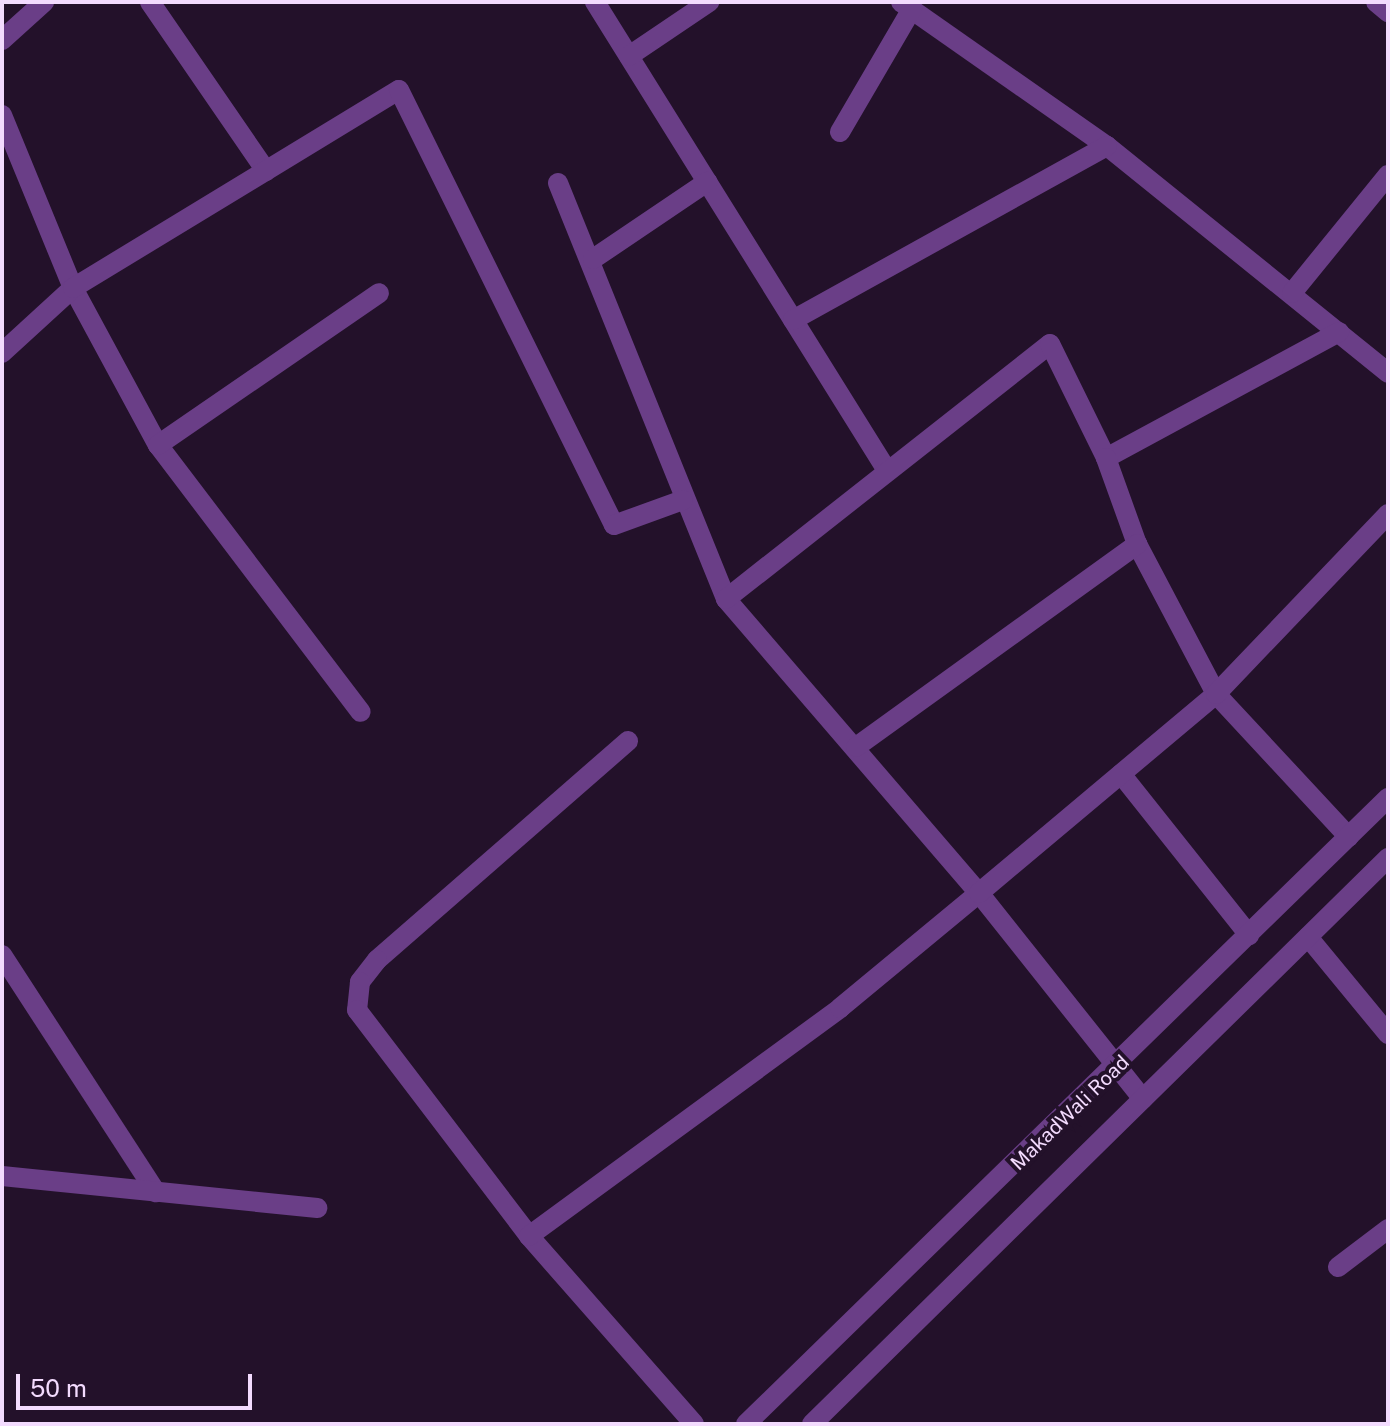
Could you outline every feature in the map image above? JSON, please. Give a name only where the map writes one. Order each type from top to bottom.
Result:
[{"type":"street","points":[[2,40],[44,2]]},
{"type":"street","points":[[150,2],[266,171]]},
{"type":"street","points":[[595,2],[886,469]]},
{"type":"street","points":[[629,56],[709,2]]},
{"type":"street","points":[[1376,2],[1388,12]]},
{"type":"street","points":[[840,132],[907,6],[1107,146],[1388,373]]},
{"type":"street","points":[[2,353],[73,288],[399,90],[614,525],[683,500]]},
{"type":"street","points":[[2,115],[73,288],[158,445],[361,712]]},
{"type":"street","points":[[793,320],[1107,146]]},
{"type":"street","points":[[1292,293],[1388,175]]},
{"type":"street","points":[[593,259],[707,182]]},
{"type":"street","points":[[558,183],[593,259],[683,500],[726,599],[979,893],[1115,1070],[1143,1099]]},
{"type":"street","points":[[158,445],[379,293]]},
{"type":"street","points":[[1106,458],[1339,332]]},
{"type":"street","points":[[726,599],[886,469],[1050,344],[1106,458],[1137,544],[1216,694],[1349,837]]},
{"type":"street","points":[[529,1236],[840,1008],[1121,774],[1216,694],[1388,514]]},
{"type":"street","points":[[856,747],[1137,544]]},
{"type":"street","points":[[628,741],[377,960],[356,995],[366,1028],[529,1236],[694,1424]]},
{"type":"street","points":[[1121,774],[1249,935]]},
{"type":"street","name":"MakadWali Road","points":[[746,1424],[1115,1070],[1388,798]]},
{"type":"street","points":[[812,1424],[1388,858]]},
{"type":"street","points":[[1308,937],[1388,1034]]},
{"type":"street","points":[[2,955],[156,1192]]},
{"type":"street","points":[[2,1176],[317,1208]]},
{"type":"street","points":[[1338,1267],[1388,1229]]}]
